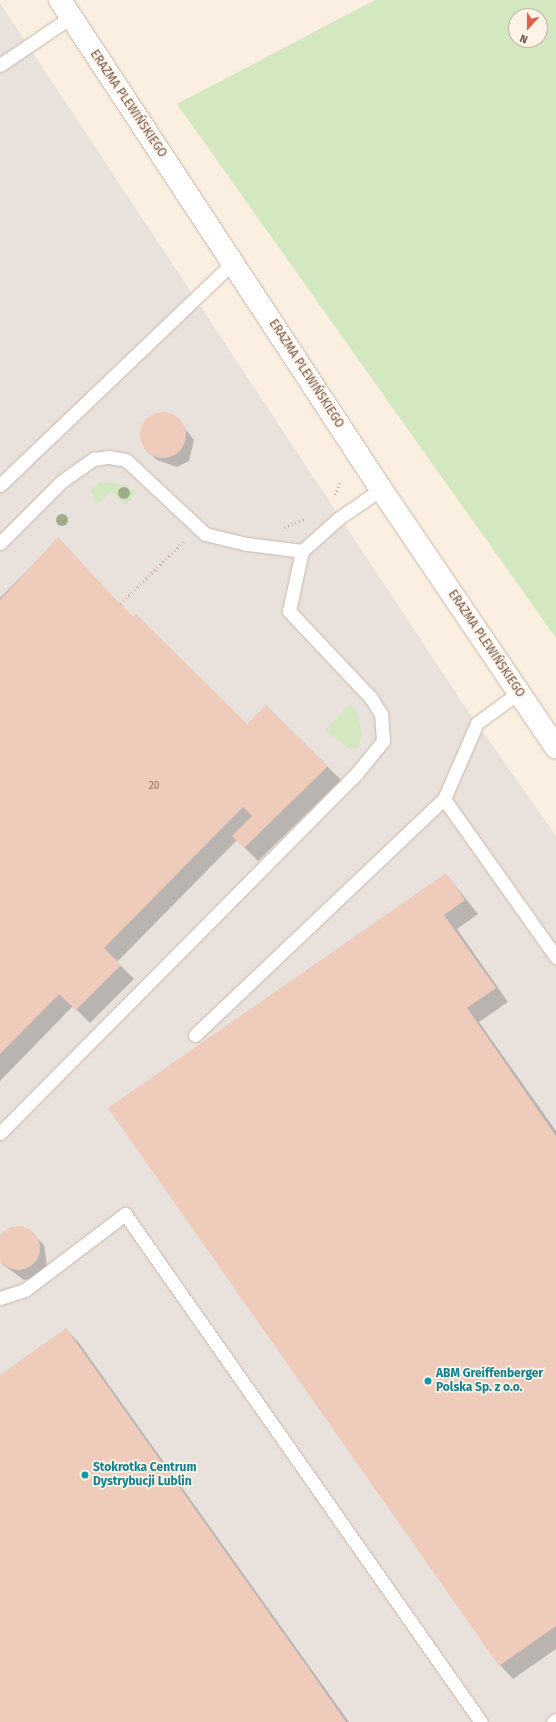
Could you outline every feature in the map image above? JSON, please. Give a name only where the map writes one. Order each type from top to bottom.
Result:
[{"type":"street","name":"ERAZMA PLEWIŃSKIEGO","points":[[65,8],[381,489],[556,747]]},
{"type":"lane","points":[[0,66],[65,8]]},
{"type":"lane","points":[[0,485],[233,262]]},
{"type":"lane","points":[[0,543],[62,481],[94,459],[109,457],[126,460],[205,534],[247,544],[302,551]]},
{"type":"lane","points":[[0,1133],[356,774],[383,741],[381,714],[371,698],[289,611],[302,551],[340,518],[381,489]]},
{"type":"lane","points":[[195,1035],[444,799],[477,723],[518,693]]},
{"type":"lane","points":[[444,799],[556,957]]},
{"type":"lane","points":[[0,1298],[25,1290],[124,1214],[481,1722]]},
{"type":"shaded area","points":[[0,3],[460,699],[556,836],[556,1722],[0,1722]]},
{"type":"green space","points":[[375,0],[556,0],[556,638],[177,104]]},
{"type":"green space","points":[[100,482],[115,483],[137,491],[126,505],[111,491],[97,505],[91,490]]},
{"type":"green space","points":[[350,704],[356,710],[362,733],[359,747],[351,750],[325,730]]},
{"type":"building","points":[[159,412],[167,412],[176,416],[182,422],[186,435],[182,448],[176,454],[167,458],[159,458],[150,454],[144,448],[140,439],[140,431],[144,422],[150,416]]},
{"type":"building","points":[[58,537],[120,604],[133,616],[136,614],[247,724],[266,705],[328,766],[244,848],[232,836],[252,816],[243,807],[104,948],[121,965],[76,1010],[59,994],[0,1054],[0,600]]},
{"type":"building","name":"ABM Greiffenberger Polska Sp. z o.o.","points":[[446,873],[465,900],[444,915],[496,988],[467,1008],[556,1136],[556,1626],[499,1666],[108,1108]]},
{"type":"building","points":[[18,1226],[30,1230],[36,1236],[40,1248],[36,1260],[30,1266],[18,1270],[6,1266],[0,1260],[-4,1248],[0,1236],[6,1230]]},
{"type":"building","name":"Stokrotka Centrum Dystrybucji Lublin","points":[[66,1328],[346,1722],[0,1722],[0,1375]]},
{"type":"place","name":"ABM Greiffenberger Polska Sp. z o.o.","points":[[428,1381]]},
{"type":"place","name":"Stokrotka Centrum Dystrybucji Lublin","points":[[85,1475]]}]
